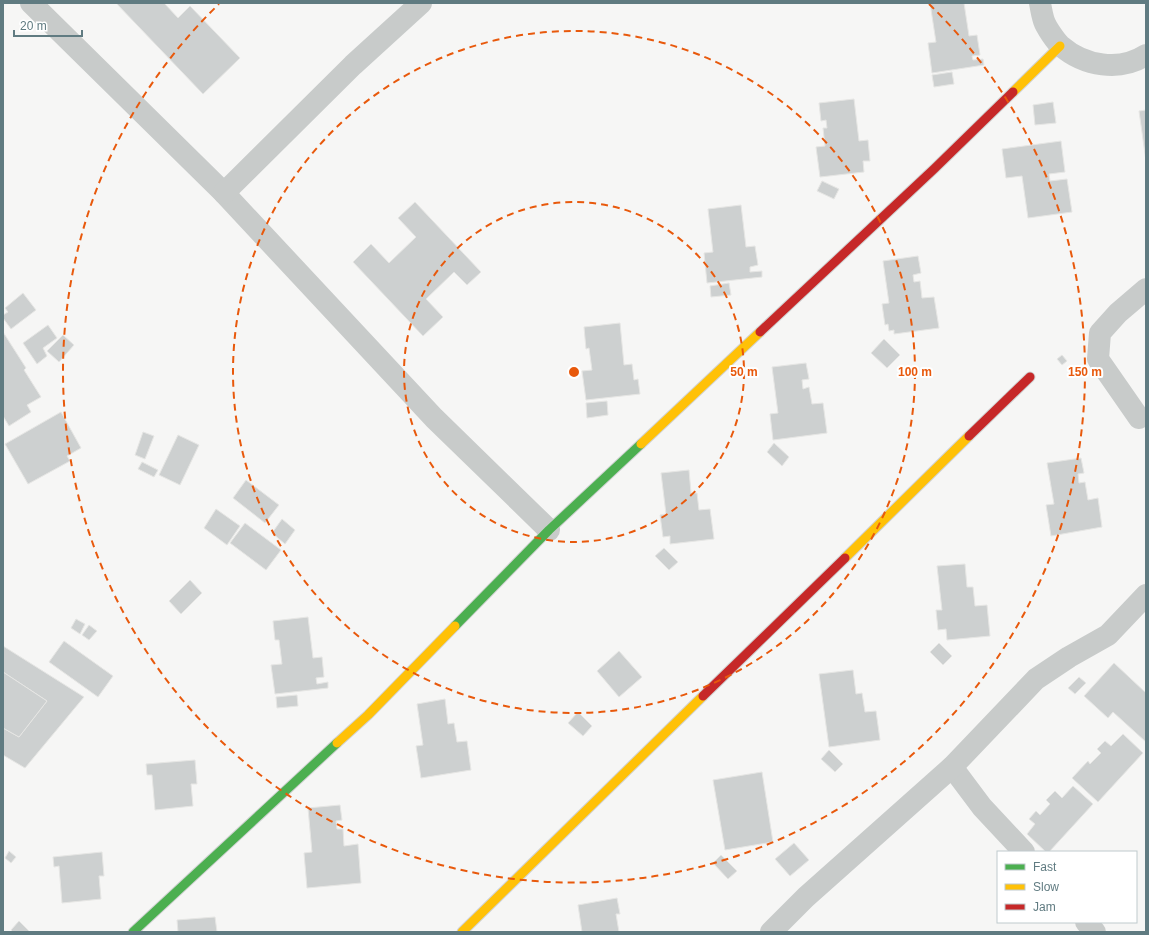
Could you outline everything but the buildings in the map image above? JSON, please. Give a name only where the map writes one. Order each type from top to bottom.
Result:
[{"type":"street","points":[[31,3],[165,133],[224,193],[434,418],[549,530]]},
{"type":"street","points":[[224,193],[353,65],[421,3]]},
{"type":"street","points":[[1040,3],[1044,22],[1060,46],[1084,61],[1112,66],[1139,60],[1146,55]]},
{"type":"street","points":[[133,932],[368,715],[549,530],[934,169],[1060,46]]},
{"type":"street","points":[[1139,418],[1098,359],[1100,333],[1118,313],[1146,289]]},
{"type":"street","points":[[462,932],[1030,377]]},
{"type":"street","points":[[771,932],[806,897],[952,767],[1036,679],[1069,657],[1108,635],[1146,595]]},
{"type":"street","points":[[952,767],[982,807],[1023,851]]},
{"type":"street","points":[[1087,923],[1095,932]]},
{"type":"traffic: fast","points":[[455,626],[549,530],[641,444]]},
{"type":"traffic: fast","points":[[133,932],[337,743]]},
{"type":"traffic: slow","points":[[1013,92],[1060,46]]},
{"type":"traffic: slow","points":[[641,444],[760,332]]},
{"type":"traffic: slow","points":[[845,558],[969,436]]},
{"type":"traffic: slow","points":[[337,743],[368,715],[455,626]]},
{"type":"traffic: slow","points":[[462,932],[703,696]]},
{"type":"traffic: jam","points":[[760,332],[934,169],[1013,92]]},
{"type":"traffic: jam","points":[[969,436],[1030,377]]},
{"type":"traffic: jam","points":[[703,696],[845,558]]}]
